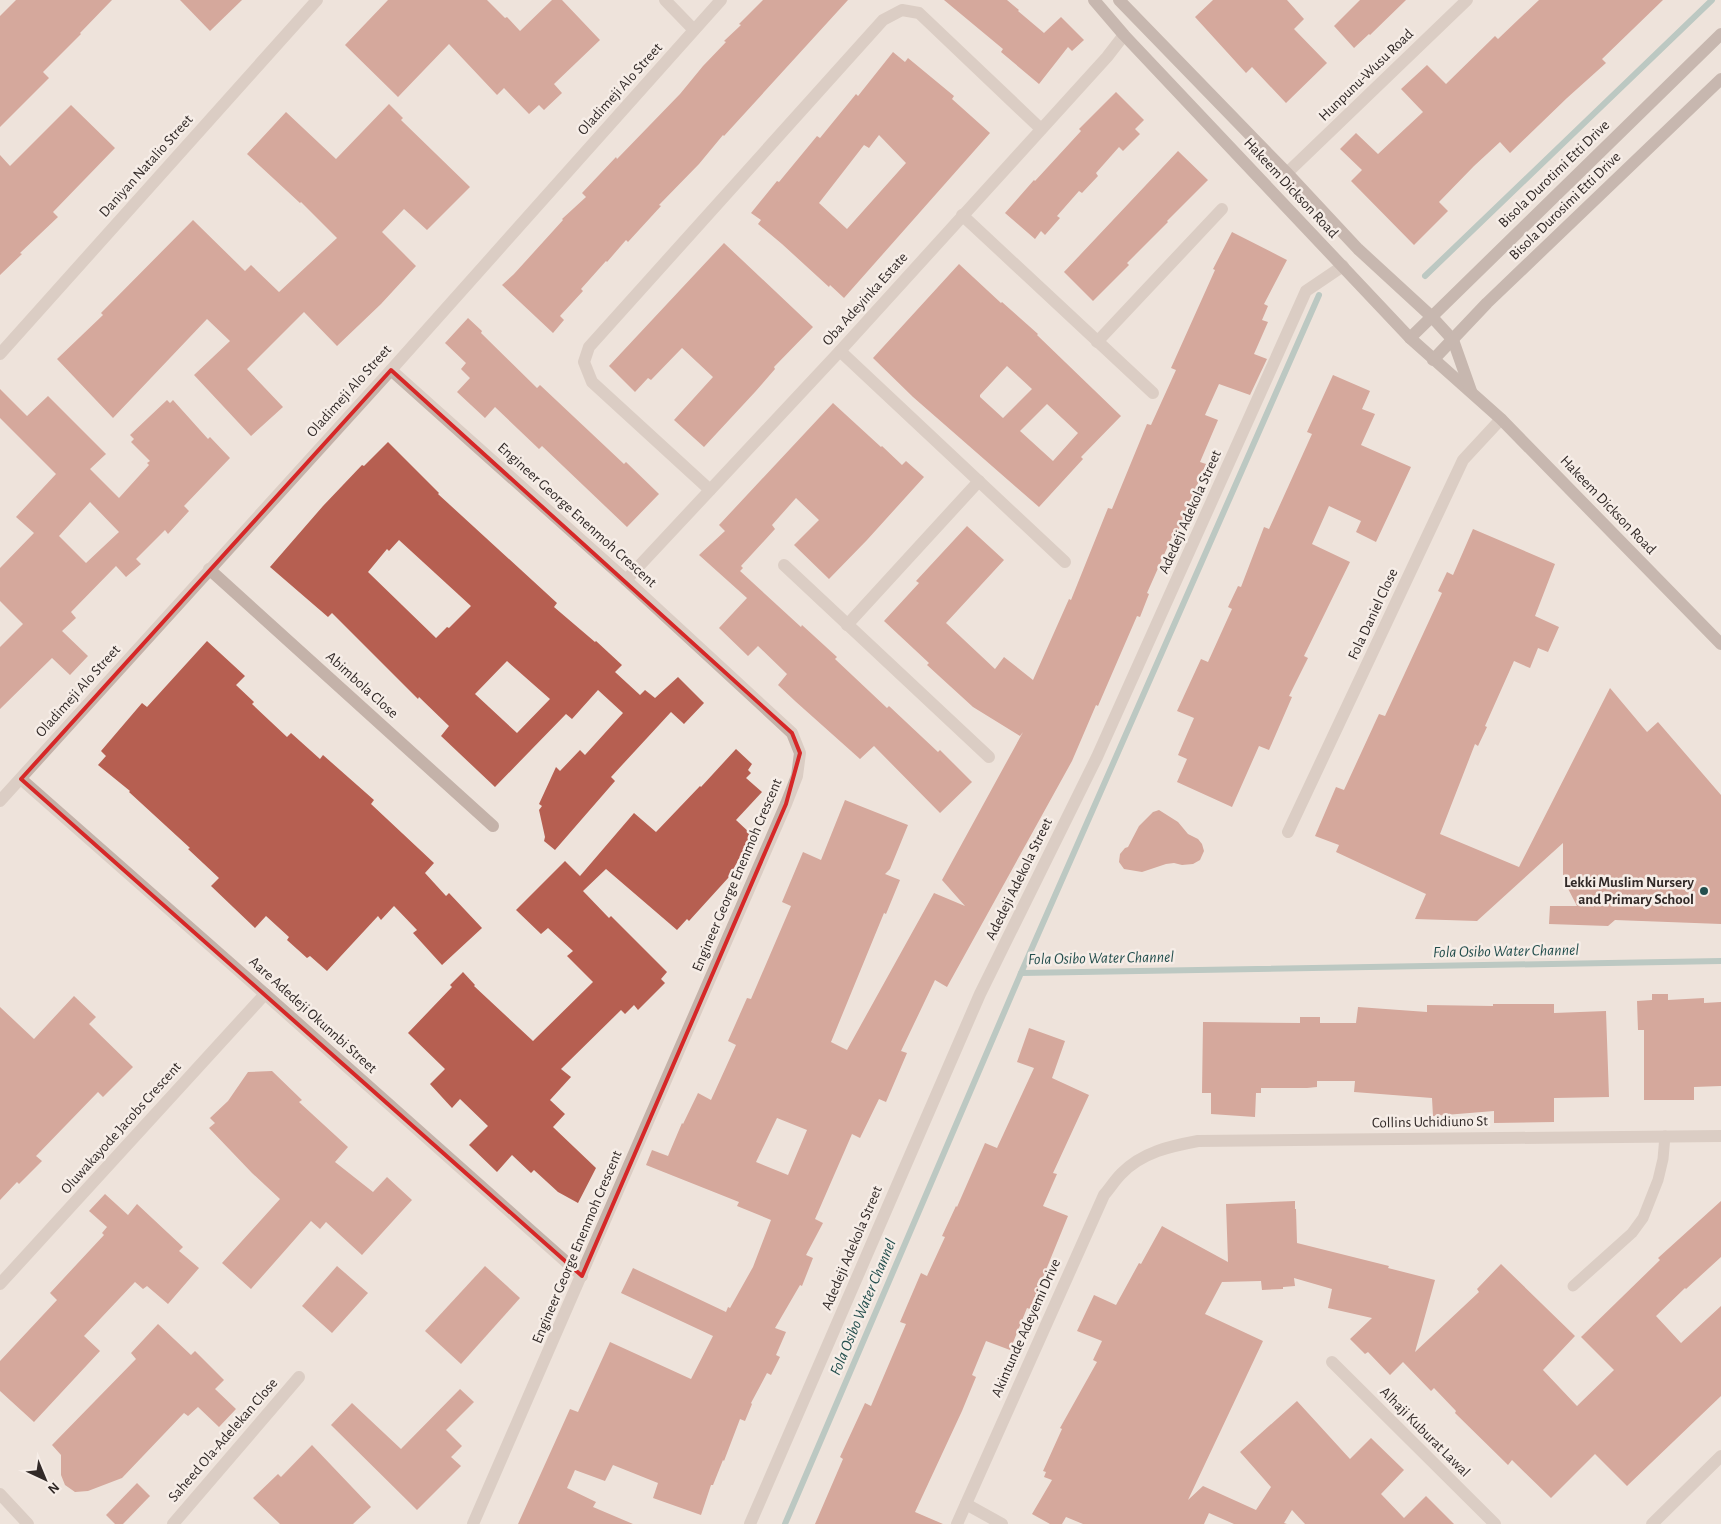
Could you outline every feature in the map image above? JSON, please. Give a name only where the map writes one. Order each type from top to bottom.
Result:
[{"type":"main road","name":"Hakeem Dickson Road","points":[[1094,0],[1124,35],[1410,338],[1502,419],[1721,644]]},
{"type":"main road","name":"Hakeem Dickson Road","points":[[1119,0],[1358,249],[1432,317],[1453,340],[1471,391]]},
{"type":"main road","name":"Bisola Durotimi Etti Drive","points":[[1410,338],[1721,34]]},
{"type":"main road","name":"Bisola Durosimi Etti Drive","points":[[1433,360],[1487,304],[1721,79]]},
{"type":"street","name":"Daniyan Natalio Street","points":[[0,354],[317,0]]},
{"type":"street","points":[[665,0],[694,30]]},
{"type":"street","name":"Oladimeji Alo Street","points":[[0,801],[391,370],[721,0]]},
{"type":"street","name":"Hunpunu-Wusu Road","points":[[1287,173],[1467,0]]},
{"type":"street","points":[[710,490],[592,382],[584,362],[589,347],[883,20],[902,10],[919,13],[1041,129]]},
{"type":"street","name":"Oba Adeyinka Estate","points":[[626,580],[840,351],[1107,57],[1124,35]]},
{"type":"street","points":[[1097,342],[1222,208]]},
{"type":"street","points":[[962,215],[1152,393]]},
{"type":"street","name":"Adedeji Adekola Street","points":[[750,1524],[980,994],[1097,757],[1306,292],[1343,266]]},
{"type":"street","points":[[840,351],[1065,562]]},
{"type":"street","name":"Engineer George Enenmoh Crescent","points":[[391,370],[626,580],[792,733],[800,753],[797,776],[786,804],[474,1524]]},
{"type":"street","name":"Fola Daniel Close","points":[[1288,832],[1463,460],[1502,419]]},
{"type":"street","points":[[847,624],[979,481]]},
{"type":"street","points":[[784,565],[989,757]]},
{"type":"street","name":"Abimbola Close","points":[[209,569],[493,826]]},
{"type":"street","name":"Aare Adedeji Okunnbi Street","points":[[20,779],[582,1276]]},
{"type":"street","name":"Oluwakayode Jacobs Crescent","points":[[0,1284],[265,994]]},
{"type":"street","name":"Collins Uchidiuno St","points":[[1142,1158],[1168,1147],[1198,1141],[1721,1136]]},
{"type":"street","name":"Akintunde Adeyemi Drive","points":[[957,1524],[1104,1195],[1122,1173],[1142,1158]]},
{"type":"street","name":"Alhaji Kuburat Lawal","points":[[1332,1362],[1495,1524]]},
{"type":"street","name":"Saheed Ola-Adelekan Close","points":[[172,1524],[299,1377]]},
{"type":"street","points":[[1652,1524],[1721,1456]]},
{"type":"street","points":[[0,1494],[28,1524]]},
{"type":"street","points":[[966,1504],[1002,1524]]},
{"type":"lane","points":[[1573,1286],[1632,1233],[1643,1218],[1658,1180],[1663,1159],[1665,1136]]},
{"type":"highlighted area","points":[[391,370],[792,733],[800,753],[786,804],[582,1276],[21,779]]},
{"type":"building","points":[[16,0],[112,0],[43,72],[49,78],[0,127],[0,16]]},
{"type":"building","points":[[180,0],[242,0],[210,31]]},
{"type":"building","points":[[388,0],[487,0],[520,31],[552,0],[562,0],[600,40],[554,84],[562,93],[544,110],[539,105],[529,114],[504,88],[497,95],[449,44],[398,97],[345,45]]},
{"type":"building","points":[[763,0],[848,0],[723,135],[699,164],[659,205],[661,206],[628,242],[626,240],[581,289],[583,291],[560,316],[564,320],[553,333],[502,285],[562,219],[586,197],[582,193],[680,94],[726,42],[724,41],[741,25],[739,24]]},
{"type":"building","points":[[944,0],[1007,0],[1044,33],[1061,17],[1084,40],[1072,51],[1068,47],[1039,84],[1001,52],[1003,49]]},
{"type":"building","points":[[1213,0],[1287,0],[1304,19],[1294,29],[1327,63],[1286,103],[1252,67],[1246,73],[1195,17]]},
{"type":"building","points":[[1360,0],[1406,0],[1354,48],[1334,26]]},
{"type":"building","points":[[1539,0],[1663,0],[1602,59],[1606,63],[1510,153],[1500,142],[1474,166],[1439,202],[1448,211],[1414,245],[1351,181],[1362,170],[1340,149],[1356,133],[1378,154],[1423,112],[1401,89],[1427,65],[1446,84],[1495,36],[1498,39]]},
{"type":"building","points":[[893,52],[905,62],[908,58],[954,96],[952,99],[990,133],[844,298],[758,224],[761,220],[751,213],[817,136],[820,138],[856,94],[858,96]],"holes":[[[879,135],[906,163],[847,229],[819,203],[864,145],[869,148]]]},
{"type":"building","points":[[1116,92],[1144,120],[1135,129],[1140,134],[1123,151],[1119,147],[1096,173],[1098,176],[1082,193],[1079,191],[1057,216],[1060,218],[1045,235],[1041,231],[1035,239],[1005,213],[1081,131],[1079,129]]},
{"type":"building","points":[[389,104],[403,118],[401,120],[470,187],[427,230],[404,209],[382,232],[416,266],[381,304],[337,346],[304,312],[247,369],[283,407],[251,436],[194,375],[230,341],[207,319],[113,418],[57,359],[103,315],[101,313],[193,220],[245,271],[251,265],[279,292],[337,238],[301,202],[247,154],[286,112],[336,159]]},
{"type":"building","points":[[71,105],[115,148],[53,212],[58,217],[0,275],[0,155],[10,166]]},
{"type":"building","points":[[1178,151],[1208,180],[1127,263],[1129,265],[1093,301],[1064,272]]},
{"type":"building","points":[[1232,232],[1287,260],[1264,304],[1268,306],[1262,320],[1268,322],[1254,354],[1267,359],[1250,395],[1219,384],[1205,415],[1218,420],[1200,462],[1206,464],[1178,531],[1175,530],[1147,593],[1149,594],[1140,617],[1137,616],[1072,761],[947,987],[935,980],[901,1051],[907,1053],[886,1102],[879,1099],[860,1138],[852,1134],[815,1219],[823,1223],[806,1255],[813,1258],[802,1286],[800,1285],[775,1328],[786,1332],[776,1355],[780,1357],[771,1375],[767,1373],[751,1403],[745,1421],[740,1419],[724,1461],[713,1485],[711,1485],[701,1515],[653,1498],[658,1483],[613,1465],[605,1481],[575,1470],[567,1488],[596,1502],[593,1507],[633,1524],[518,1524],[570,1409],[578,1412],[610,1342],[691,1379],[713,1336],[621,1293],[633,1268],[726,1312],[753,1267],[771,1220],[737,1206],[739,1202],[646,1165],[652,1150],[668,1156],[682,1123],[698,1093],[711,1100],[736,1045],[728,1041],[747,998],[751,999],[791,906],[782,902],[803,852],[821,860],[845,800],[908,825],[890,869],[885,874],[900,880],[886,914],[884,913],[831,1042],[847,1050],[934,893],[965,906],[942,880],[1023,732],[1020,736],[973,707],[927,665],[929,663],[884,621],[919,583],[916,581],[967,526],[1004,560],[946,623],[995,669],[1004,657],[1033,680],[1069,599],[1071,600],[1108,508],[1112,509],[1147,424],[1151,425],[1176,370],[1171,368],[1215,270],[1213,269]],"holes":[[[777,1118],[807,1130],[788,1175],[756,1162]]]},
{"type":"building","points":[[724,243],[813,327],[774,367],[775,369],[755,392],[704,447],[674,420],[713,377],[682,348],[651,380],[648,378],[635,392],[609,366]]},
{"type":"building","points":[[959,264],[1038,334],[1121,416],[1081,457],[1083,459],[1039,507],[913,397],[873,358]],"holes":[[[1007,366],[1032,389],[1003,418],[980,395]],[[1047,404],[1078,433],[1053,461],[1020,431]]]},
{"type":"building","points":[[468,318],[537,388],[540,385],[624,464],[626,462],[659,494],[627,527],[542,446],[539,449],[495,407],[485,418],[457,392],[470,378],[461,369],[466,363],[445,343]]},
{"type":"building","points":[[1333,375],[1370,391],[1362,409],[1375,414],[1361,445],[1411,467],[1376,542],[1356,532],[1361,521],[1329,506],[1312,544],[1350,562],[1304,656],[1308,658],[1289,696],[1292,697],[1269,750],[1259,746],[1232,807],[1177,782],[1187,759],[1178,755],[1194,718],[1177,711],[1201,659],[1208,662],[1232,609],[1228,607],[1238,586],[1241,587],[1264,527],[1269,529],[1312,434],[1307,432]]},
{"type":"building","points":[[0,389],[27,416],[48,396],[106,454],[90,469],[119,498],[149,465],[147,463],[150,461],[131,442],[134,439],[130,435],[167,400],[170,403],[173,400],[208,439],[210,437],[230,458],[184,506],[189,511],[168,534],[165,530],[136,559],[141,564],[126,577],[116,566],[71,612],[76,618],[62,631],[88,656],[70,675],[52,658],[0,709],[0,647],[23,624],[0,601],[0,568],[34,533],[16,517],[56,474],[0,418]],"holes":[[[90,502],[119,532],[86,563],[59,536]]]},
{"type":"building","points":[[833,403],[902,465],[906,461],[924,477],[829,579],[794,545],[819,520],[796,498],[772,525],[775,529],[741,566],[743,568],[740,571],[837,657],[835,659],[887,708],[889,706],[938,752],[940,750],[972,782],[940,813],[874,746],[860,759],[795,701],[778,685],[787,674],[758,646],[748,656],[719,628],[747,598],[699,555],[725,531],[719,525]]},
{"type":"building","points":[[388,442],[438,494],[557,603],[554,607],[622,665],[615,672],[640,695],[645,690],[655,698],[678,677],[704,703],[684,724],[671,712],[611,777],[615,781],[555,850],[544,841],[545,837],[539,810],[542,806],[539,804],[556,767],[560,771],[580,750],[585,755],[623,713],[598,690],[572,719],[566,714],[495,787],[441,736],[449,726],[419,697],[418,699],[332,613],[328,617],[270,567],[323,506],[362,465],[364,466]],"holes":[[[399,540],[471,606],[436,638],[368,572],[387,549],[389,551]],[[507,661],[550,699],[517,733],[475,694]]]},
{"type":"building","points":[[1473,529],[1555,564],[1535,616],[1559,627],[1548,652],[1538,648],[1530,668],[1514,661],[1485,726],[1487,727],[1478,746],[1475,744],[1440,834],[1519,867],[1610,688],[1647,732],[1658,722],[1721,795],[1721,924],[1615,920],[1608,926],[1549,924],[1550,906],[1577,906],[1563,879],[1563,843],[1477,921],[1415,919],[1426,894],[1336,852],[1339,845],[1315,836],[1336,787],[1344,790],[1379,714],[1385,716],[1442,593],[1438,591],[1447,572],[1453,575]]},
{"type":"building","points":[[207,641],[245,676],[236,685],[254,702],[252,704],[287,737],[291,733],[320,759],[323,755],[374,800],[371,804],[434,863],[425,873],[446,896],[449,893],[482,928],[442,965],[413,933],[417,930],[394,906],[381,920],[378,916],[327,971],[310,956],[307,958],[287,940],[289,937],[266,916],[255,928],[211,886],[219,878],[130,791],[98,765],[106,756],[101,751],[142,703],[147,707]]},
{"type":"building","points":[[736,749],[752,764],[748,770],[751,773],[746,778],[762,792],[736,820],[752,835],[729,877],[689,921],[687,919],[677,930],[606,869],[583,891],[667,972],[661,979],[665,983],[638,1010],[634,1005],[625,1014],[621,1010],[561,1069],[571,1077],[550,1100],[565,1114],[553,1127],[596,1168],[578,1203],[558,1192],[534,1170],[531,1173],[512,1155],[497,1172],[469,1145],[488,1126],[460,1099],[452,1108],[430,1084],[445,1069],[408,1033],[452,987],[450,985],[463,972],[474,986],[533,1041],[593,982],[567,956],[573,951],[548,928],[541,934],[516,910],[565,861],[580,876],[634,813],[656,832]]},
{"type":"building","points":[[1159,810],[1178,822],[1188,834],[1198,839],[1204,851],[1200,860],[1193,864],[1166,864],[1142,872],[1124,869],[1119,862],[1120,854],[1128,847],[1139,826],[1153,812]]},
{"type":"building","points":[[1652,994],[1668,994],[1668,1000],[1704,998],[1704,1003],[1721,1002],[1721,1086],[1694,1087],[1694,1100],[1644,1100],[1644,1030],[1638,1030],[1637,1001],[1652,1000]]},
{"type":"building","points":[[74,996],[96,1017],[89,1024],[133,1067],[103,1097],[98,1092],[36,1156],[42,1161],[19,1184],[17,1182],[0,1200],[0,1007],[34,1039]]},
{"type":"building","points":[[1493,1004],[1554,1004],[1554,1013],[1606,1011],[1609,1097],[1554,1098],[1554,1122],[1494,1123],[1494,1111],[1433,1116],[1432,1098],[1354,1092],[1355,1081],[1317,1081],[1317,1087],[1307,1088],[1261,1088],[1261,1093],[1256,1093],[1255,1117],[1211,1114],[1211,1093],[1202,1093],[1203,1022],[1300,1023],[1300,1017],[1320,1017],[1320,1023],[1356,1023],[1358,1007],[1427,1012],[1427,1005],[1493,1006]]},
{"type":"building","points":[[1029,1028],[1065,1041],[1052,1078],[1089,1095],[1053,1173],[1057,1174],[1043,1206],[1068,1216],[1030,1309],[1027,1308],[1010,1350],[986,1341],[972,1375],[976,1377],[962,1411],[915,1512],[943,1524],[815,1524],[843,1459],[840,1457],[865,1403],[871,1406],[906,1324],[900,1322],[921,1273],[927,1276],[945,1237],[942,1236],[985,1143],[997,1148],[1034,1068],[1017,1062]]},
{"type":"building","points":[[272,1071],[302,1100],[299,1102],[348,1147],[335,1162],[373,1192],[387,1177],[412,1200],[362,1255],[326,1222],[320,1229],[311,1221],[251,1289],[222,1263],[280,1199],[209,1128],[215,1123],[210,1118],[228,1101],[248,1072]]},
{"type":"building","points":[[105,1194],[128,1215],[137,1204],[183,1247],[179,1251],[199,1268],[168,1304],[147,1286],[143,1289],[135,1282],[84,1336],[100,1351],[34,1422],[0,1391],[0,1361],[57,1300],[50,1293],[104,1235],[102,1233],[107,1227],[89,1211]]},
{"type":"building","points":[[1295,1201],[1297,1243],[1389,1266],[1388,1268],[1435,1280],[1415,1352],[1479,1292],[1477,1289],[1501,1264],[1575,1336],[1543,1370],[1577,1406],[1614,1370],[1581,1337],[1660,1260],[1658,1258],[1721,1201],[1721,1257],[1656,1316],[1681,1343],[1721,1306],[1721,1396],[1627,1486],[1595,1454],[1551,1498],[1512,1460],[1508,1465],[1455,1413],[1456,1411],[1434,1388],[1431,1391],[1403,1362],[1390,1375],[1368,1352],[1365,1354],[1350,1339],[1372,1318],[1328,1308],[1332,1289],[1294,1278],[1295,1286],[1283,1287],[1283,1289],[1262,1290],[1261,1281],[1222,1282],[1205,1314],[1263,1341],[1188,1500],[1203,1486],[1256,1510],[1271,1487],[1240,1452],[1297,1401],[1350,1459],[1371,1438],[1404,1470],[1381,1494],[1404,1518],[1426,1496],[1454,1524],[1305,1524],[1292,1510],[1284,1523],[1287,1524],[1234,1524],[1209,1513],[1204,1524],[1083,1524],[1066,1517],[1062,1524],[1050,1524],[1032,1514],[1052,1480],[1044,1477],[1046,1472],[1043,1471],[1062,1429],[1060,1428],[1097,1362],[1093,1360],[1102,1341],[1077,1331],[1094,1295],[1116,1305],[1162,1226],[1228,1262],[1226,1204]]},
{"type":"building","points":[[337,1266],[368,1293],[332,1333],[302,1306]]},
{"type":"building","points":[[485,1266],[520,1298],[461,1364],[425,1331]]},
{"type":"building","points":[[158,1324],[191,1355],[195,1351],[224,1380],[215,1389],[236,1409],[219,1427],[198,1407],[188,1416],[184,1413],[122,1478],[88,1491],[75,1492],[65,1485],[61,1475],[61,1455],[52,1445],[136,1359],[131,1353]]},
{"type":"building","points":[[460,1389],[474,1402],[446,1430],[462,1446],[451,1457],[461,1466],[417,1510],[331,1425],[352,1403],[401,1449]]},
{"type":"building","points":[[312,1445],[371,1507],[353,1524],[280,1524],[253,1498],[278,1474],[281,1477]]},
{"type":"building","points":[[137,1483],[150,1496],[123,1524],[115,1524],[106,1515]]},
{"type":"waterway","points":[[1425,276],[1712,0]]},
{"type":"waterway","points":[[1021,973],[1319,295]]},
{"type":"waterway","name":"Fola Osibo Water Channel","points":[[785,1524],[1021,973],[1721,961]]},
{"type":"place","name":"Lekki Muslim Nursery and Primary School","points":[[1704,891]]}]
